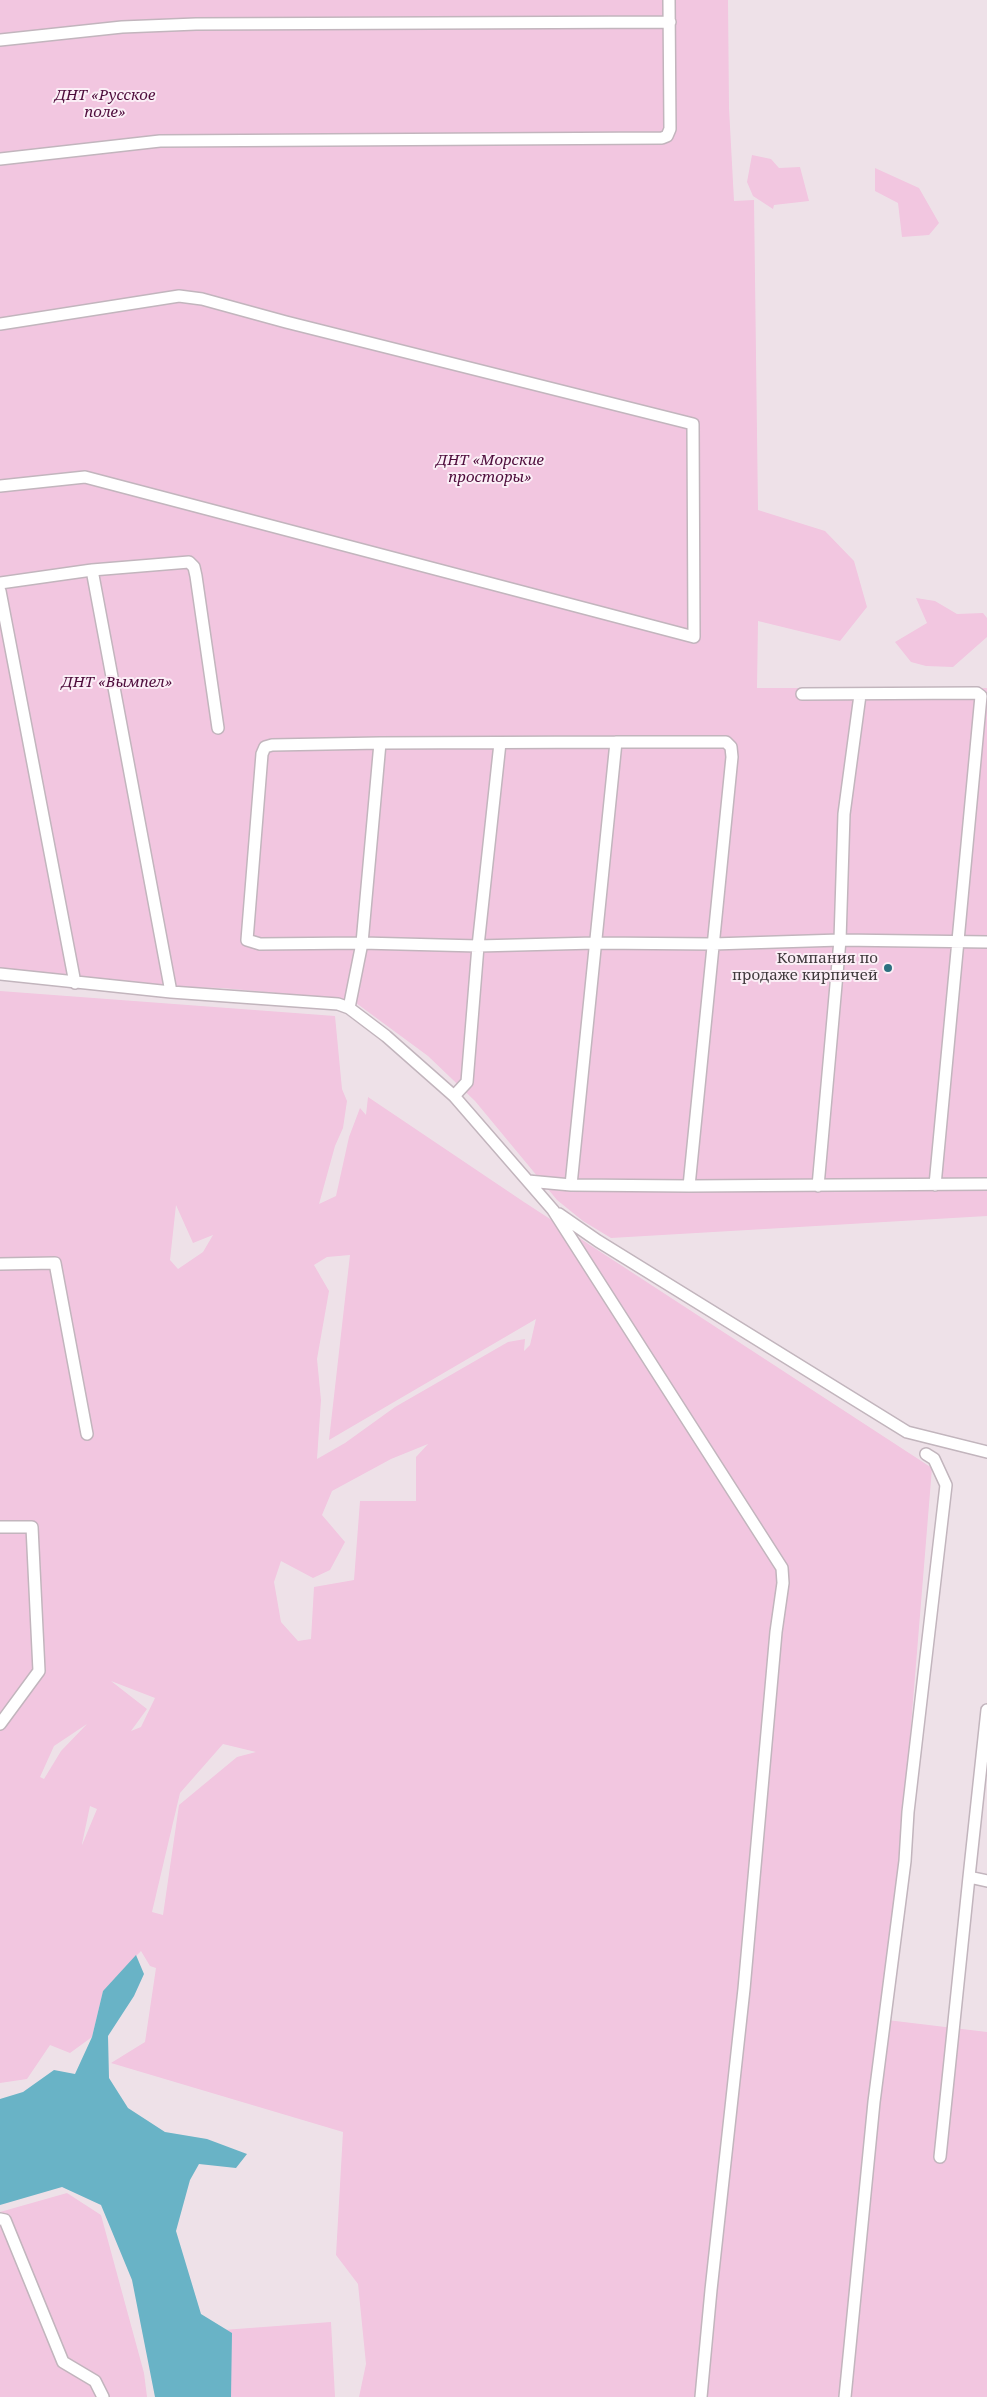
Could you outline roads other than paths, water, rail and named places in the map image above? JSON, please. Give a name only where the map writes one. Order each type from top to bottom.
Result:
[{"type":"street","points":[[0,159],[160,142],[662,138],[667,136],[670,129],[669,0]]},
{"type":"street","points":[[0,40],[122,26],[187,24],[670,22]]},
{"type":"street","points":[[0,324],[179,296],[202,298],[286,322],[693,424],[694,637],[85,477],[0,486]]},
{"type":"street","points":[[0,583],[92,570],[182,561],[189,562],[194,567],[218,728]]},
{"type":"street","points":[[92,570],[170,992]]},
{"type":"street","points":[[0,591],[75,983]]},
{"type":"street","points":[[802,694],[977,694],[981,696],[935,1185]]},
{"type":"street","points":[[818,1186],[840,940],[844,814],[860,695]]},
{"type":"street","points":[[688,1186],[713,944],[732,757],[732,747],[726,742],[616,742],[380,743],[272,745],[265,747],[262,754],[247,940],[260,944],[478,946],[595,943],[713,944],[840,940],[987,942]]},
{"type":"street","points":[[571,1186],[616,742]]},
{"type":"street","points":[[349,1008],[362,944],[380,743]]},
{"type":"street","points":[[454,1096],[467,1082],[478,946],[500,743]]},
{"type":"street","points":[[0,974],[170,992],[328,1003],[349,1008],[386,1036],[454,1096],[554,1210],[782,1568],[783,1583],[776,1632],[744,1989],[711,2290],[702,2397]]},
{"type":"street","points":[[528,1181],[571,1186],[987,1184]]},
{"type":"street","points":[[554,1210],[598,1241],[907,1432],[987,1452]]},
{"type":"street","points":[[0,1264],[55,1263],[87,1434]]},
{"type":"street","points":[[844,2397],[874,2102],[906,1861],[908,1812],[946,1485],[934,1460],[926,1454]]},
{"type":"street","points":[[0,1527],[32,1526],[39,1671],[0,1724]]},
{"type":"street","points":[[940,2157],[987,1710]]},
{"type":"street","points":[[968,1877],[987,1881]]},
{"type":"street","points":[[0,2219],[5,2220],[63,2362],[95,2381],[103,2397]]},
{"type":"water","points":[[136,1955],[144,1974],[134,1996],[108,2036],[109,2078],[128,2108],[165,2132],[207,2139],[247,2154],[236,2168],[199,2164],[190,2180],[176,2231],[201,2314],[232,2333],[231,2397],[155,2397],[132,2280],[101,2205],[62,2187],[0,2205],[0,2099],[23,2092],[54,2070],[75,2074],[92,2037],[103,1991]]},
{"type":"place","name":"Компания по продаже кирпичей","points":[[888,968]]},
{"type":"park label","name":"ДНТ «Русское поле»","points":[[105,104]]},
{"type":"park label","name":"ДНТ «Морские просторы»","points":[[490,470]]},
{"type":"park label","name":"ДНТ «Вымпел»","points":[[117,683]]}]
